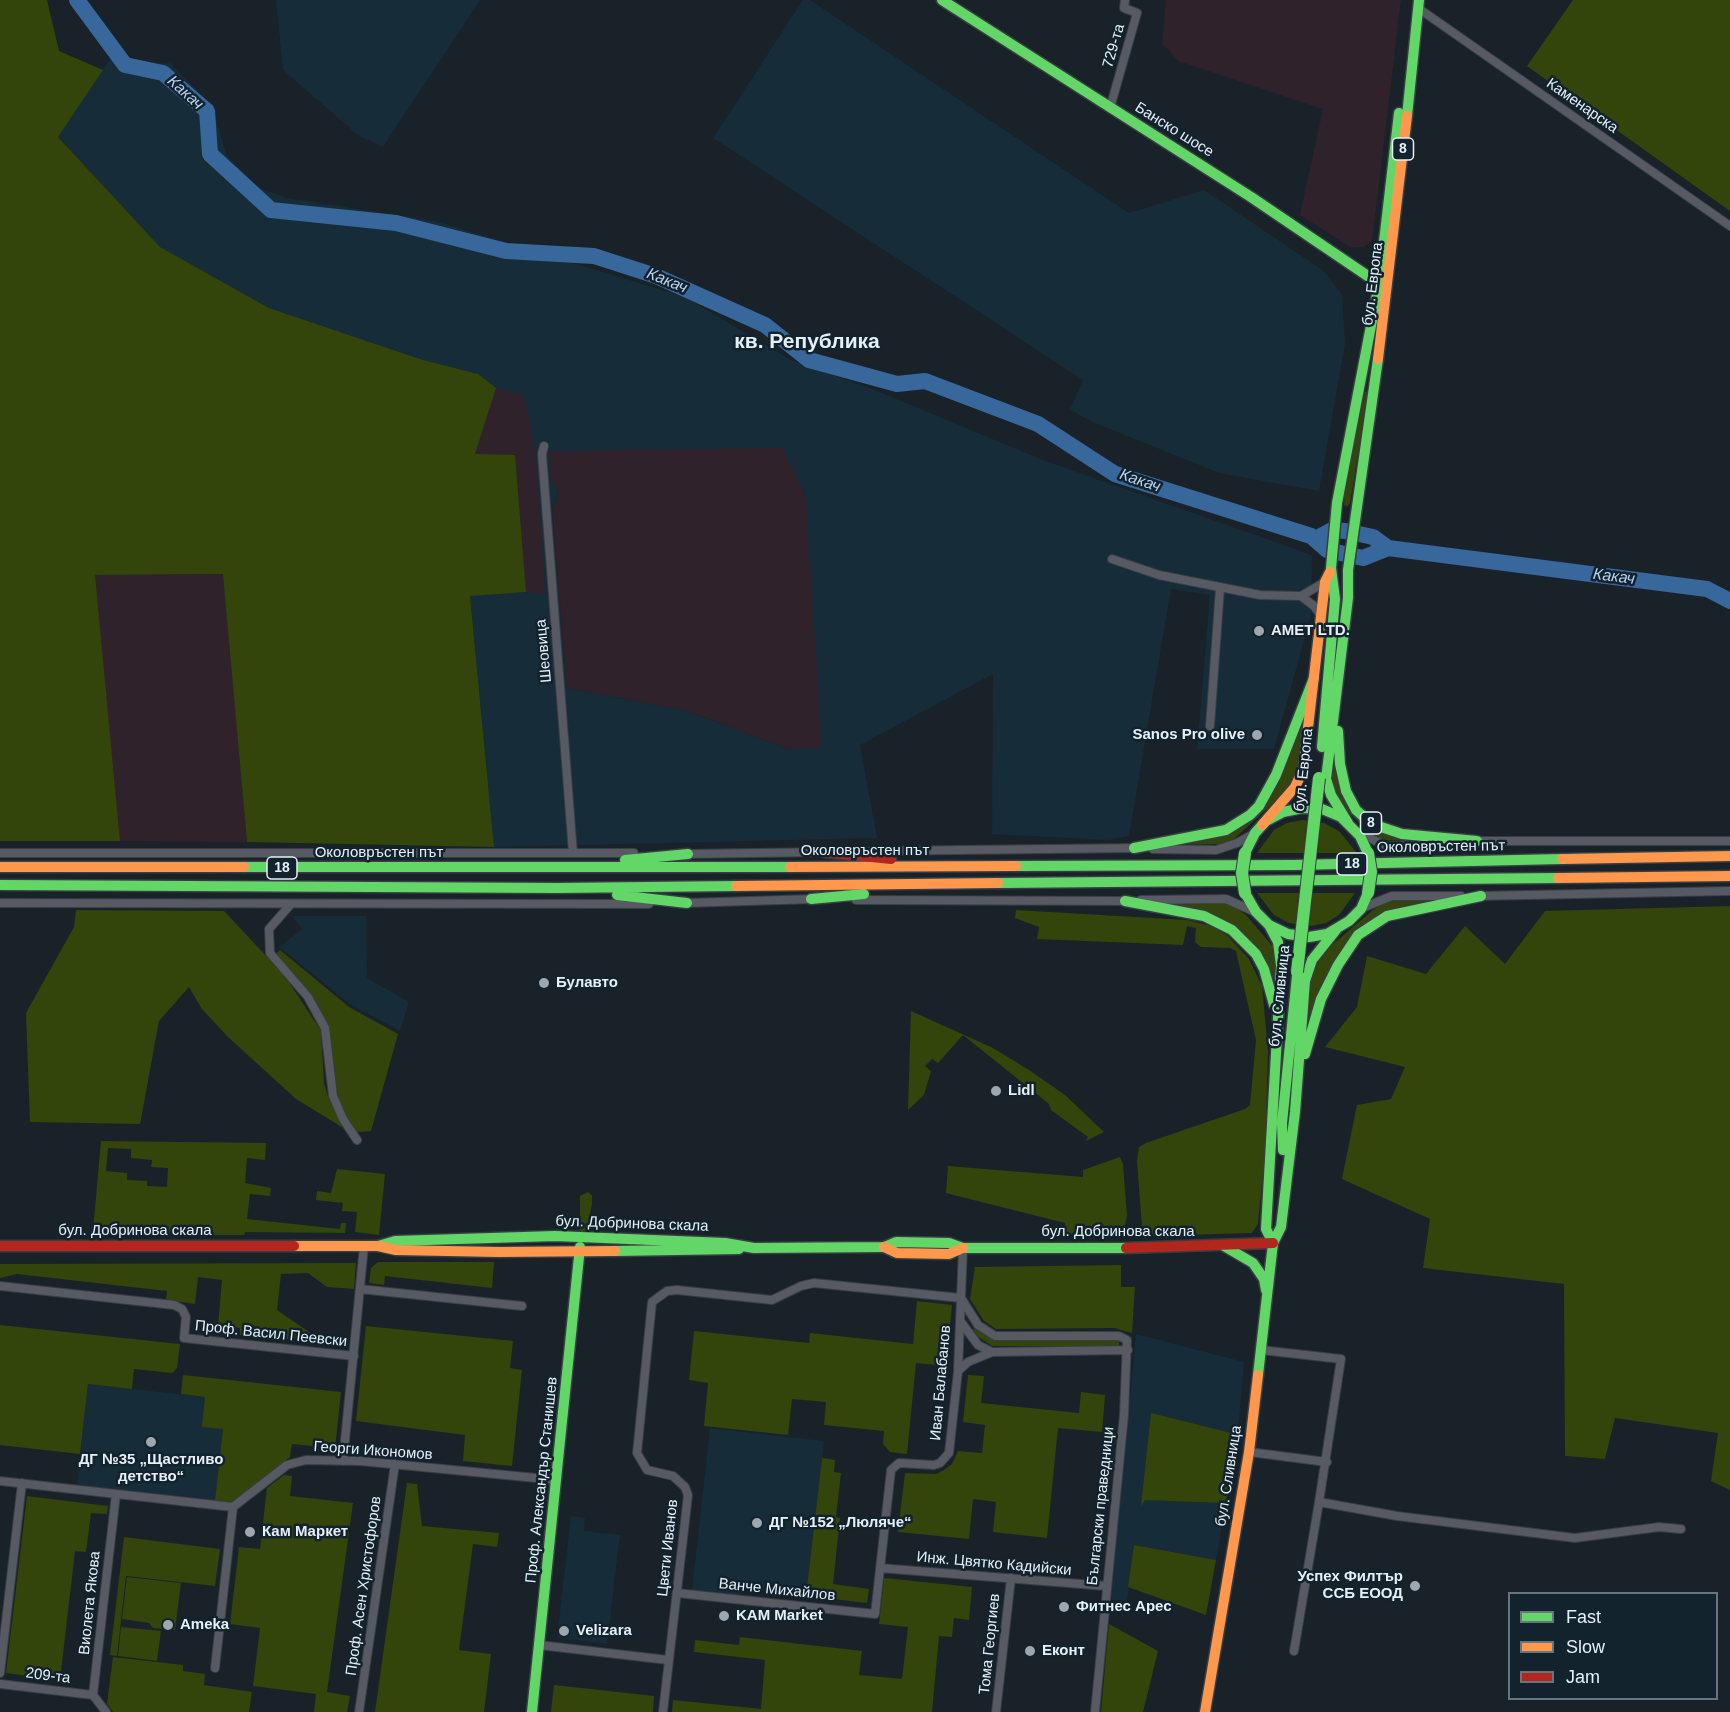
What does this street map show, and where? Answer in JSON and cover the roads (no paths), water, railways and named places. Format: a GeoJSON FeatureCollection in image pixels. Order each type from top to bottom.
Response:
{"type":"FeatureCollection","features":[{"type":"Feature","properties":{"kind":"main road","name":"Банско шосе"},"geometry":{"type":"LineString","coordinates":[[947,2],[1259,202],[1384,286]]}},
{"type":"Feature","properties":{"kind":"main road","name":"бул. Европа"},"geometry":{"type":"LineString","coordinates":[[1352,826],[1336,807],[1326,780],[1348,598],[1348,570],[1384,286],[1416,3]]}},
{"type":"Feature","properties":{"kind":"main road","name":"бул. Европа"},"geometry":{"type":"LineString","coordinates":[[1308,872],[1335,599],[1331,568],[1342,462],[1384,286]]}},
{"type":"Feature","properties":{"kind":"main road","name":"бул. Европа"},"geometry":{"type":"LineString","coordinates":[[1258,829],[1300,779],[1326,582],[1331,568]]}},
{"type":"Feature","properties":{"kind":"main road","name":"бул. Европа"},"geometry":{"type":"LineString","coordinates":[[1335,599],[1348,570]]}},
{"type":"Feature","properties":{"kind":"main road"},"geometry":{"type":"LineString","coordinates":[[1134,848],[1164,840],[1226,830],[1250,815],[1258,806],[1276,775],[1314,678]]}},
{"type":"Feature","properties":{"kind":"main road","name":"8"},"geometry":{"type":"LineString","coordinates":[[1336,700],[1342,778],[1356,810],[1372,824],[1384,830],[1477,841]]}},
{"type":"Feature","properties":{"kind":"main road"},"geometry":{"type":"LineString","coordinates":[[1258,829],[1283,812],[1303,808],[1332,813],[1352,826],[1368,853],[1371,872],[1368,893],[1360,909]]}},
{"type":"Feature","properties":{"kind":"main road","name":"8"},"geometry":{"type":"LineString","coordinates":[[1258,829],[1245,853],[1242,873],[1245,893],[1256,912],[1269,925],[1298,936],[1320,936],[1336,930],[1360,909]]}},
{"type":"Feature","properties":{"kind":"main road"},"geometry":{"type":"LineString","coordinates":[[824,852],[959,866]]}},
{"type":"Feature","properties":{"kind":"main road"},"geometry":{"type":"LineString","coordinates":[[558,868],[688,854]]}},
{"type":"Feature","properties":{"kind":"main road","name":"Околовръстен път"},"geometry":{"type":"LineString","coordinates":[[3,867],[558,868],[1305,865],[1730,856]]}},
{"type":"Feature","properties":{"kind":"main road","name":"бул. Сливница"},"geometry":{"type":"LineString","coordinates":[[1271,1167],[1282,1123],[1308,872]]}},
{"type":"Feature","properties":{"kind":"main road","name":"18"},"geometry":{"type":"LineString","coordinates":[[4,885],[558,888],[935,886],[1730,876]]}},
{"type":"Feature","properties":{"kind":"main road"},"geometry":{"type":"LineString","coordinates":[[811,899],[935,886]]}},
{"type":"Feature","properties":{"kind":"main road"},"geometry":{"type":"LineString","coordinates":[[558,888],[687,903]]}},
{"type":"Feature","properties":{"kind":"main road"},"geometry":{"type":"LineString","coordinates":[[1298,1082],[1321,999],[1338,965],[1358,935],[1387,915],[1481,896]]}},
{"type":"Feature","properties":{"kind":"main road"},"geometry":{"type":"LineString","coordinates":[[1125,901],[1204,916],[1232,930],[1256,954],[1264,969],[1271,988],[1278,1026]]}},
{"type":"Feature","properties":{"kind":"main road","name":"бул. Сливница"},"geometry":{"type":"LineString","coordinates":[[1269,925],[1281,951],[1266,1228],[1273,1243]]}},
{"type":"Feature","properties":{"kind":"main road","name":"бул. Сливница"},"geometry":{"type":"LineString","coordinates":[[1205,1712],[1249,1452],[1273,1243],[1281,1227],[1298,1082],[1305,981],[1312,960],[1336,930]]}},
{"type":"Feature","properties":{"kind":"main road","name":"бул. Сливница"},"geometry":{"type":"LineString","coordinates":[[1282,1123],[1285,1182]]}},
{"type":"Feature","properties":{"kind":"main road"},"geometry":{"type":"LineString","coordinates":[[574,1236],[582,1252],[595,1237]]}},
{"type":"Feature","properties":{"kind":"main road","name":"бул. Добринова скала"},"geometry":{"type":"LineString","coordinates":[[378,1246],[395,1241],[574,1236],[725,1243],[754,1248]]}},
{"type":"Feature","properties":{"kind":"main road","name":"бул. Добринова скала"},"geometry":{"type":"LineString","coordinates":[[0,1246],[378,1246],[396,1250],[441,1252],[727,1251],[754,1248],[884,1247],[897,1253],[949,1254],[963,1248],[1224,1246],[1273,1243]]}},
{"type":"Feature","properties":{"kind":"main road"},"geometry":{"type":"LineString","coordinates":[[1224,1246],[1253,1263],[1264,1279],[1268,1296]]}},
{"type":"Feature","properties":{"kind":"main road","name":"Проф. Александър Станишев"},"geometry":{"type":"LineString","coordinates":[[532,1712],[582,1252]]}},
{"type":"Feature","properties":{"kind":"street","name":"729-та"},"geometry":{"type":"LineString","coordinates":[[1110,108],[1137,13],[1124,8],[1125,0]]}},
{"type":"Feature","properties":{"kind":"street","name":"Каменарска"},"geometry":{"type":"LineString","coordinates":[[1416,3],[1730,226]]}},
{"type":"Feature","properties":{"kind":"street","name":"Шеовица"},"geometry":{"type":"LineString","coordinates":[[544,446],[542,454],[573,853]]}},
{"type":"Feature","properties":{"kind":"street"},"geometry":{"type":"LineString","coordinates":[[1112,559],[1159,575],[1220,588],[1260,595],[1301,597],[1314,606],[1322,617]]}},
{"type":"Feature","properties":{"kind":"street"},"geometry":{"type":"LineString","coordinates":[[1301,597],[1326,582]]}},
{"type":"Feature","properties":{"kind":"street"},"geometry":{"type":"LineString","coordinates":[[1210,726],[1220,588]]}},
{"type":"Feature","properties":{"kind":"street"},"geometry":{"type":"LineString","coordinates":[[1352,826],[1385,846],[1455,844],[1477,841]]}},
{"type":"Feature","properties":{"kind":"street","name":"Околовръстен път"},"geometry":{"type":"LineString","coordinates":[[0,853],[688,854],[1134,848],[1216,850],[1237,843],[1258,829]]}},
{"type":"Feature","properties":{"kind":"street","name":"8"},"geometry":{"type":"LineString","coordinates":[[1477,841],[1574,843],[1730,841]]}},
{"type":"Feature","properties":{"kind":"street","name":"8"},"geometry":{"type":"LineString","coordinates":[[1360,909],[1392,896],[1730,891]]}},
{"type":"Feature","properties":{"kind":"street"},"geometry":{"type":"LineString","coordinates":[[0,903],[687,903],[811,899],[1125,901],[1226,899],[1256,912]]}},
{"type":"Feature","properties":{"kind":"street"},"geometry":{"type":"LineString","coordinates":[[291,904],[268,929],[270,953],[308,997],[325,1028],[333,1096],[343,1119],[357,1140]]}},
{"type":"Feature","properties":{"kind":"street"},"geometry":{"type":"LineString","coordinates":[[343,1461],[364,1246]]}},
{"type":"Feature","properties":{"kind":"street","name":"Иван Балабанов"},"geometry":{"type":"LineString","coordinates":[[875,1614],[891,1470],[899,1463],[934,1465],[945,1458],[950,1446],[958,1371],[963,1248]]}},
{"type":"Feature","properties":{"kind":"street","name":"Цвети Иванов"},"geometry":{"type":"LineString","coordinates":[[663,1712],[688,1495],[680,1481],[647,1470],[639,1459],[652,1302],[667,1291],[772,1300],[801,1286],[814,1283],[961,1298]]}},
{"type":"Feature","properties":{"kind":"street","name":"Проф. Васил Пеевски"},"geometry":{"type":"LineString","coordinates":[[0,1286],[174,1305],[182,1309],[186,1317],[184,1338],[354,1356]]}},
{"type":"Feature","properties":{"kind":"street"},"geometry":{"type":"LineString","coordinates":[[360,1289],[522,1306]]}},
{"type":"Feature","properties":{"kind":"street","name":"Български праведници"},"geometry":{"type":"LineString","coordinates":[[961,1298],[978,1325],[995,1336],[1119,1336],[1127,1340],[1124,1415],[1095,1712]]}},
{"type":"Feature","properties":{"kind":"street"},"geometry":{"type":"LineString","coordinates":[[960,1321],[978,1345],[992,1352]]}},
{"type":"Feature","properties":{"kind":"street"},"geometry":{"type":"LineString","coordinates":[[958,1371],[968,1362],[992,1352],[1128,1350]]}},
{"type":"Feature","properties":{"kind":"street"},"geometry":{"type":"LineString","coordinates":[[1261,1350],[1341,1359],[1327,1462],[1294,1651]]}},
{"type":"Feature","properties":{"kind":"street"},"geometry":{"type":"LineString","coordinates":[[1249,1452],[1327,1462]]}},
{"type":"Feature","properties":{"kind":"street","name":"Георги Икономов"},"geometry":{"type":"LineString","coordinates":[[233,1507],[287,1465],[306,1460],[395,1464],[557,1480]]}},
{"type":"Feature","properties":{"kind":"street","name":"Проф. Асен Христофоров"},"geometry":{"type":"LineString","coordinates":[[359,1712],[395,1464]]}},
{"type":"Feature","properties":{"kind":"street"},"geometry":{"type":"LineString","coordinates":[[0,1481],[233,1507],[215,1668]]}},
{"type":"Feature","properties":{"kind":"street"},"geometry":{"type":"LineString","coordinates":[[0,1673],[22,1483]]}},
{"type":"Feature","properties":{"kind":"street","name":"Виолета Якова"},"geometry":{"type":"LineString","coordinates":[[93,1695],[116,1494]]}},
{"type":"Feature","properties":{"kind":"street"},"geometry":{"type":"LineString","coordinates":[[1319,1502],[1409,1517],[1575,1538],[1659,1527],[1682,1529]]}},
{"type":"Feature","properties":{"kind":"street","name":"Инж. Цвятко Кадийски"},"geometry":{"type":"LineString","coordinates":[[880,1568],[1106,1586]]}},
{"type":"Feature","properties":{"kind":"street","name":"Тома Георгиев"},"geometry":{"type":"LineString","coordinates":[[996,1712],[1011,1578]]}},
{"type":"Feature","properties":{"kind":"street","name":"Ванче Михайлов"},"geometry":{"type":"LineString","coordinates":[[677,1593],[875,1614]]}},
{"type":"Feature","properties":{"kind":"street"},"geometry":{"type":"LineString","coordinates":[[539,1645],[668,1660]]}},
{"type":"Feature","properties":{"kind":"street","name":"209-та"},"geometry":{"type":"LineString","coordinates":[[0,1684],[93,1695]]}},
{"type":"Feature","properties":{"kind":"street"},"geometry":{"type":"LineString","coordinates":[[93,1695],[106,1712]]}},
{"type":"Feature","properties":{"kind":"waterway","name":"Какач"},"geometry":{"type":"LineString","coordinates":[[77,0],[125,65],[163,73],[207,111],[210,154],[271,210],[396,223],[506,251],[594,256],[656,276],[765,325],[809,360],[897,384],[925,381],[1038,424],[1115,474],[1311,536],[1327,550],[1363,558],[1388,548]]}},
{"type":"Feature","properties":{"kind":"waterway","name":"Какач"},"geometry":{"type":"LineString","coordinates":[[1319,537],[1332,530],[1345,531],[1373,537],[1388,548],[1707,589],[1730,601]]}},
{"type":"Feature","properties":{"kind":"place","name":"AMET LTD."},"geometry":{"type":"Point","coordinates":[1259,631]}},
{"type":"Feature","properties":{"kind":"place","name":"Sanos Pro olive"},"geometry":{"type":"Point","coordinates":[1257,735]}},
{"type":"Feature","properties":{"kind":"place","name":"Булавто"},"geometry":{"type":"Point","coordinates":[544,983]}},
{"type":"Feature","properties":{"kind":"place","name":"Lidl"},"geometry":{"type":"Point","coordinates":[996,1091]}},
{"type":"Feature","properties":{"kind":"place","name":"ДГ №35 „Щастливо детство“"},"geometry":{"type":"Point","coordinates":[151,1442]}},
{"type":"Feature","properties":{"kind":"place","name":"ДГ №152 „Люляче“"},"geometry":{"type":"Point","coordinates":[757,1523]}},
{"type":"Feature","properties":{"kind":"place","name":"Кам Маркет"},"geometry":{"type":"Point","coordinates":[250,1532]}},
{"type":"Feature","properties":{"kind":"place","name":"Успех Филтър ССБ ЕООД"},"geometry":{"type":"Point","coordinates":[1415,1586]}},
{"type":"Feature","properties":{"kind":"place","name":"Фитнес Арес"},"geometry":{"type":"Point","coordinates":[1064,1607]}},
{"type":"Feature","properties":{"kind":"place","name":"KAM Market"},"geometry":{"type":"Point","coordinates":[724,1616]}},
{"type":"Feature","properties":{"kind":"place","name":"Ameka"},"geometry":{"type":"Point","coordinates":[168,1625]}},
{"type":"Feature","properties":{"kind":"place","name":"Velizara"},"geometry":{"type":"Point","coordinates":[564,1631]}},
{"type":"Feature","properties":{"kind":"place","name":"Еконт"},"geometry":{"type":"Point","coordinates":[1030,1651]}},
{"type":"Feature","properties":{"kind":"district","name":"кв. Република"},"geometry":{"type":"Point","coordinates":[807,342]}}]}
